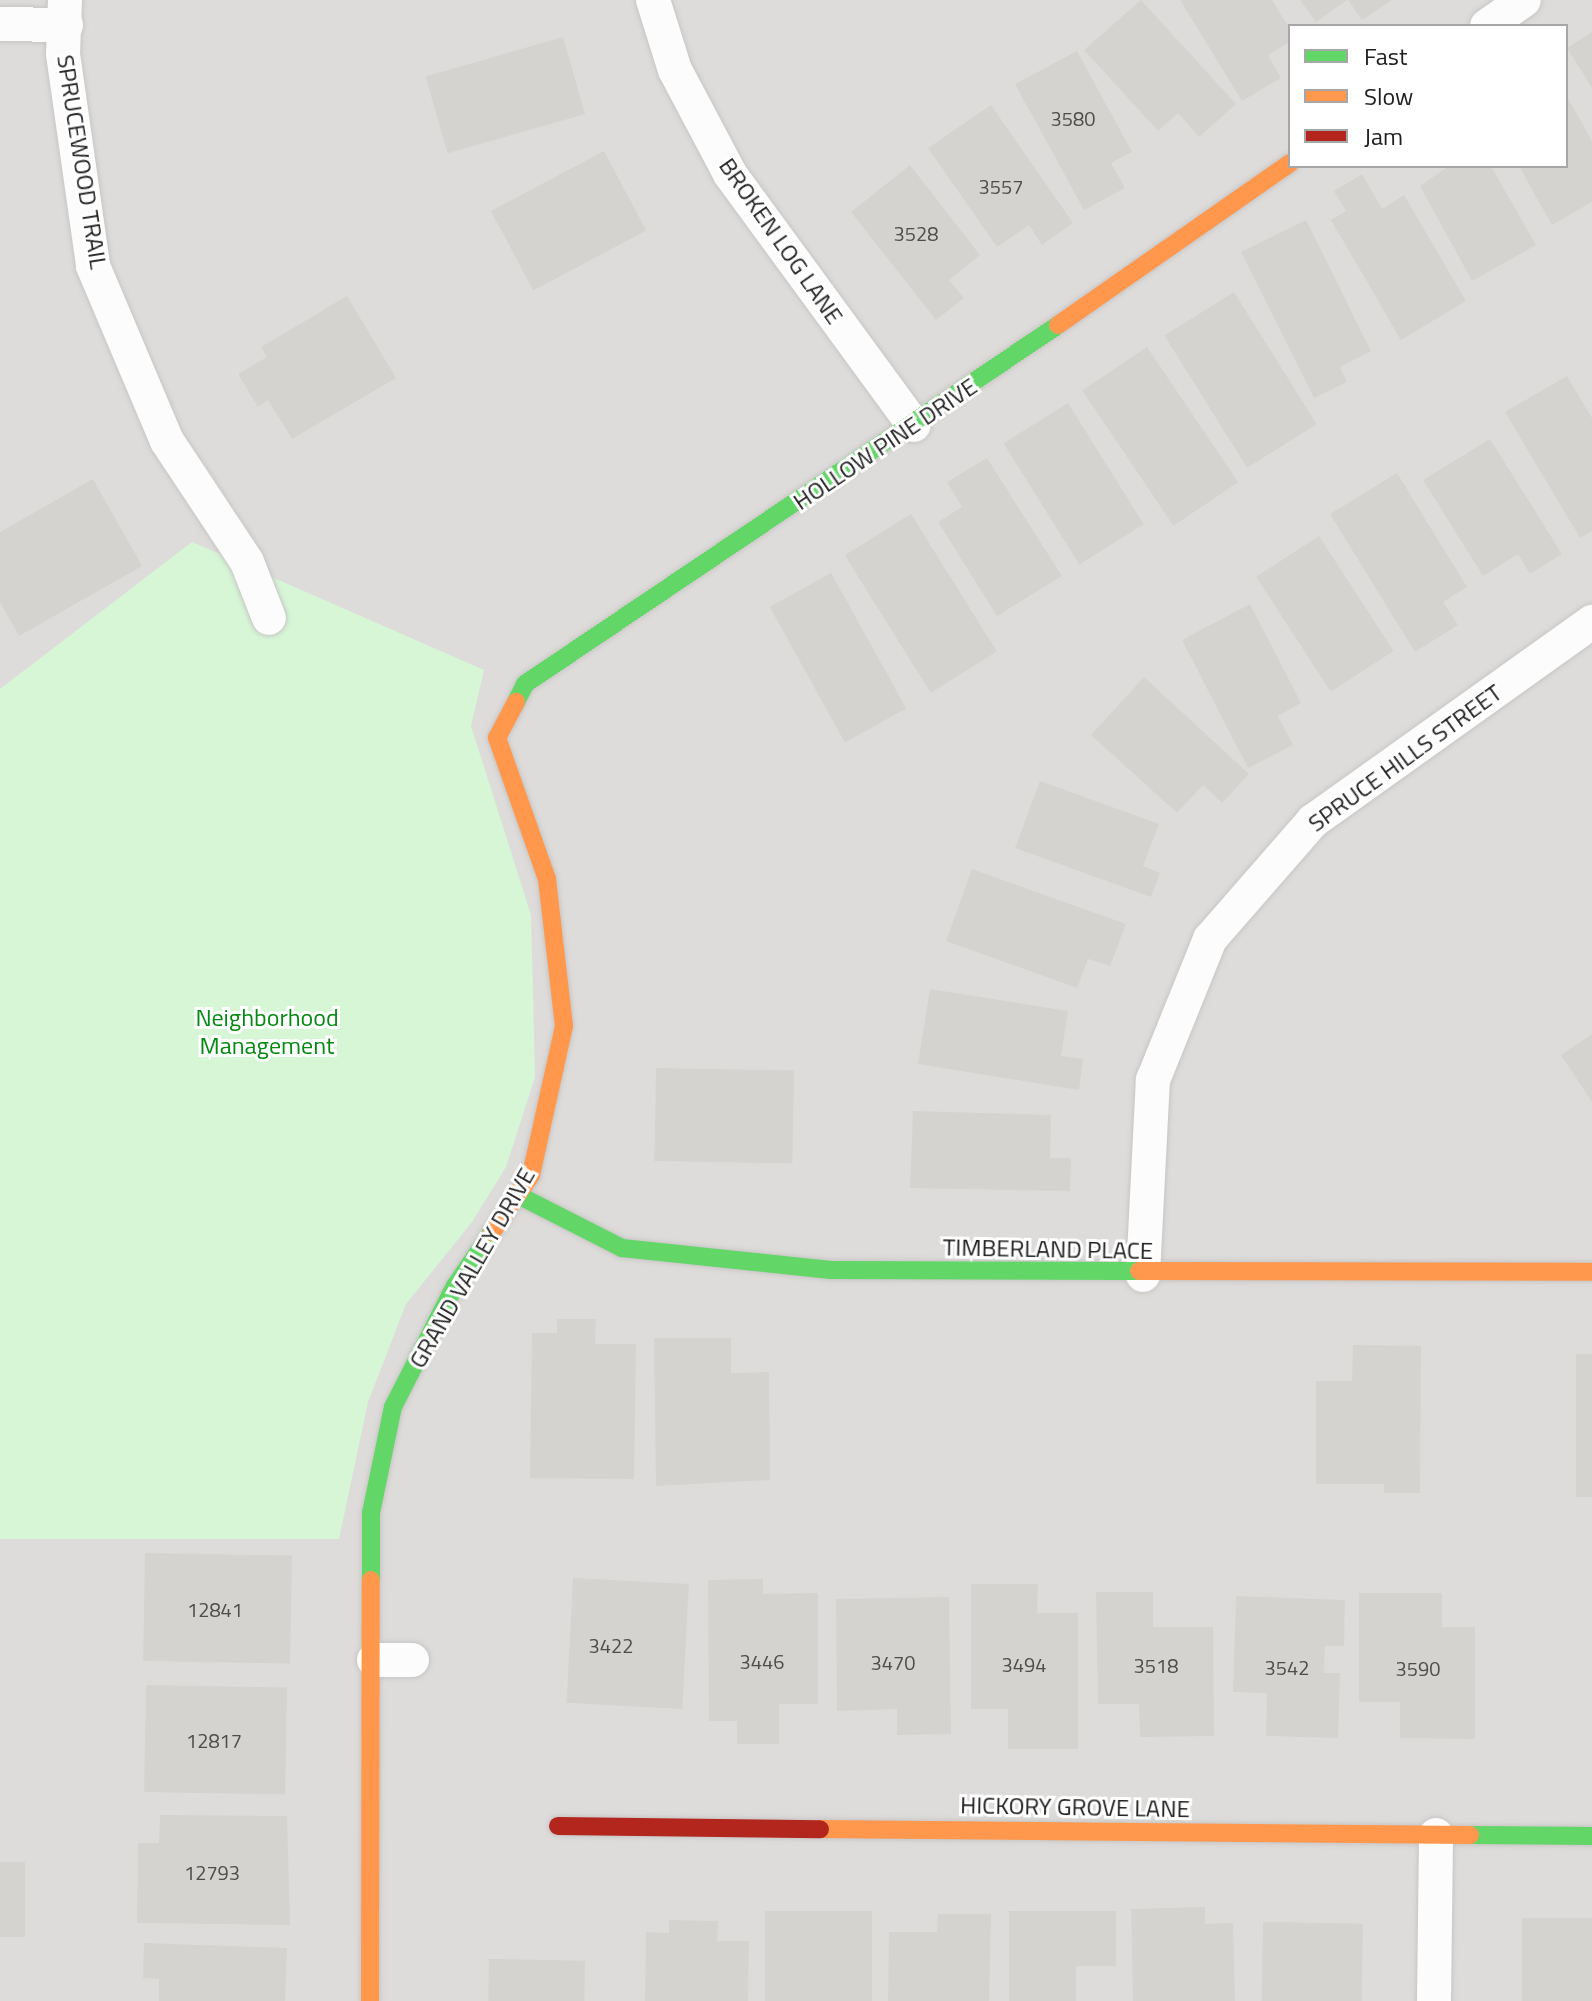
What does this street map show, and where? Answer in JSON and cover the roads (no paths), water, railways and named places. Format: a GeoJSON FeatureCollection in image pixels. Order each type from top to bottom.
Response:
{"type":"FeatureCollection","features":[{"type":"Feature","properties":{"kind":"street","name":"BROKEN LOG LANE"},"geometry":{"type":"LineString","coordinates":[[653,0],[675,70],[730,174],[914,425]]}},
{"type":"Feature","properties":{"kind":"street"},"geometry":{"type":"LineString","coordinates":[[1490,24],[1524,0]]}},
{"type":"Feature","properties":{"kind":"street"},"geometry":{"type":"LineString","coordinates":[[0,24],[65,12]]}},
{"type":"Feature","properties":{"kind":"street","name":"SPRUCEWOOD TRAIL"},"geometry":{"type":"LineString","coordinates":[[65,12],[63,54],[93,266],[167,441],[247,562],[269,618]]}},
{"type":"Feature","properties":{"kind":"street","name":"HOLLOW PINE DRIVE"},"geometry":{"type":"LineString","coordinates":[[497,738],[525,684],[914,425],[1288,164]]}},
{"type":"Feature","properties":{"kind":"street","name":"SPRUCE HILLS STREET"},"geometry":{"type":"LineString","coordinates":[[1143,1275],[1153,1080],[1210,939],[1313,821],[1592,622]]}},
{"type":"Feature","properties":{"kind":"street","name":"GRAND VALLEY DRIVE"},"geometry":{"type":"LineString","coordinates":[[370,2001],[374,1660],[371,1513],[393,1407],[455,1286],[531,1175],[564,1026],[547,879],[497,738]]}},
{"type":"Feature","properties":{"kind":"street","name":"TIMBERLAND PLACE"},"geometry":{"type":"LineString","coordinates":[[518,1195],[622,1248],[831,1270],[1143,1275],[1592,1272]]}},
{"type":"Feature","properties":{"kind":"street"},"geometry":{"type":"LineString","coordinates":[[374,1660],[412,1660]]}},
{"type":"Feature","properties":{"kind":"street","name":"HICKORY GROVE LANE"},"geometry":{"type":"LineString","coordinates":[[558,1826],[1592,1836]]}},
{"type":"Feature","properties":{"kind":"street"},"geometry":{"type":"LineString","coordinates":[[1434,2001],[1436,1835]]}},
{"type":"Feature","properties":{"kind":"park label","name":"Neighborhood Management"},"geometry":{"type":"Point","coordinates":[267,1032]}}]}
